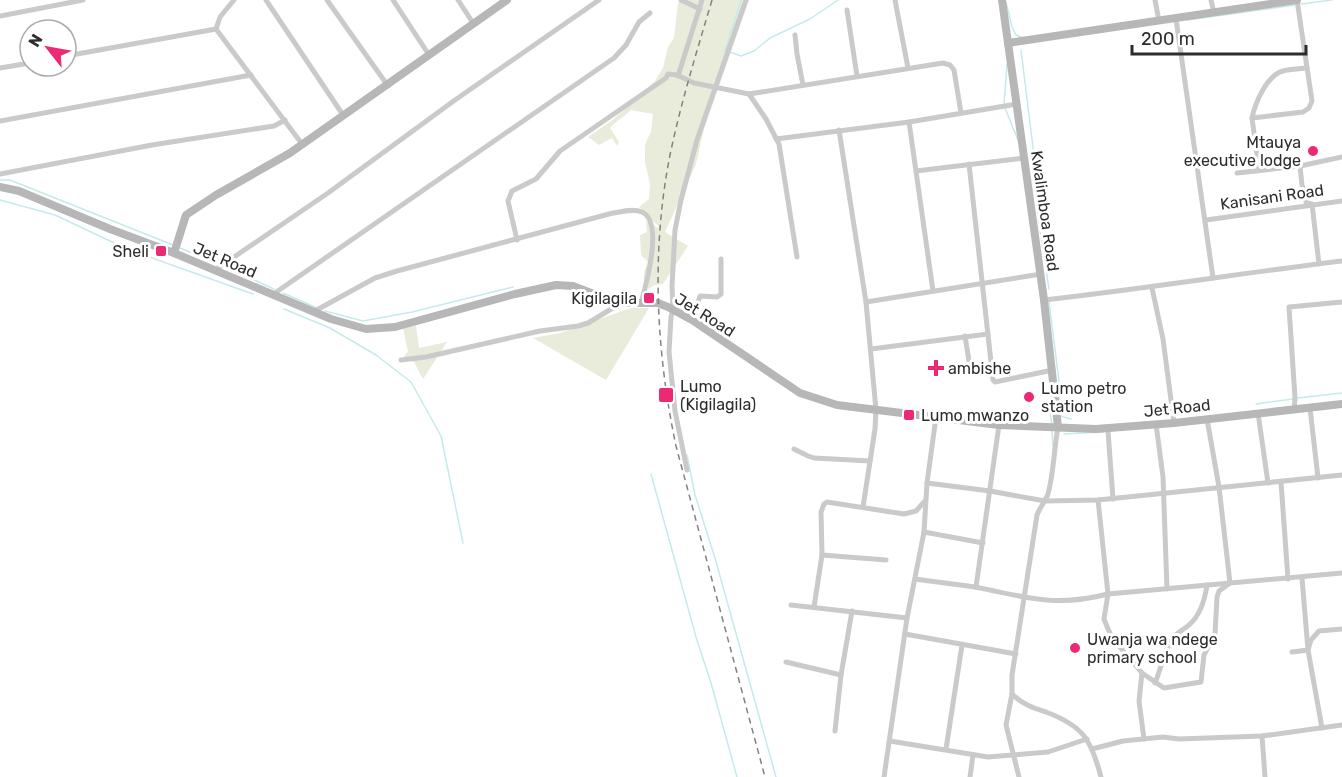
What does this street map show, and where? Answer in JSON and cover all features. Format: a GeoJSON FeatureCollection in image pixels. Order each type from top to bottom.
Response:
{"type":"FeatureCollection","features":[{"type":"Feature","properties":{"kind":"main road"},"geometry":{"type":"LineString","coordinates":[[174,253],[186,215],[216,195],[270,166],[388,86],[507,0]]}},
{"type":"Feature","properties":{"kind":"main road","name":"Kwalimboa Road"},"geometry":{"type":"LineString","coordinates":[[1002,0],[1041,274],[1058,427]]}},
{"type":"Feature","properties":{"kind":"main road"},"geometry":{"type":"LineString","coordinates":[[1008,43],[1297,0]]}},
{"type":"Feature","properties":{"kind":"main road","name":"Jet Road"},"geometry":{"type":"LineString","coordinates":[[0,187],[19,191],[313,312],[355,327],[381,329],[395,327],[556,285],[582,288],[621,303],[658,303],[692,320],[800,393],[837,405],[999,424],[1106,428],[1174,423],[1342,404]]}},
{"type":"Feature","properties":{"kind":"street"},"geometry":{"type":"LineString","coordinates":[[0,16],[83,0]]}},
{"type":"Feature","properties":{"kind":"street"},"geometry":{"type":"LineString","coordinates":[[216,29],[220,16],[234,0]]}},
{"type":"Feature","properties":{"kind":"street"},"geometry":{"type":"LineString","coordinates":[[266,0],[343,115]]}},
{"type":"Feature","properties":{"kind":"street"},"geometry":{"type":"LineString","coordinates":[[327,0],[388,86]]}},
{"type":"Feature","properties":{"kind":"street"},"geometry":{"type":"LineString","coordinates":[[393,0],[429,55]]}},
{"type":"Feature","properties":{"kind":"street"},"geometry":{"type":"LineString","coordinates":[[458,0],[473,23]]}},
{"type":"Feature","properties":{"kind":"street"},"geometry":{"type":"LineString","coordinates":[[214,270],[328,193],[455,100],[599,0]]}},
{"type":"Feature","properties":{"kind":"street"},"geometry":{"type":"LineString","coordinates":[[681,0],[700,9]]}},
{"type":"Feature","properties":{"kind":"street"},"geometry":{"type":"LineString","coordinates":[[678,76],[702,0]]}},
{"type":"Feature","properties":{"kind":"street"},"geometry":{"type":"LineString","coordinates":[[687,470],[675,411],[669,352],[677,216],[697,141],[746,0]]}},
{"type":"Feature","properties":{"kind":"street"},"geometry":{"type":"LineString","coordinates":[[895,0],[908,68]]}},
{"type":"Feature","properties":{"kind":"street"},"geometry":{"type":"LineString","coordinates":[[1155,0],[1159,21]]}},
{"type":"Feature","properties":{"kind":"street"},"geometry":{"type":"LineString","coordinates":[[1211,0],[1214,13]]}},
{"type":"Feature","properties":{"kind":"street"},"geometry":{"type":"LineString","coordinates":[[1252,118],[1303,112],[1309,108],[1312,101],[1297,0]]}},
{"type":"Feature","properties":{"kind":"street"},"geometry":{"type":"LineString","coordinates":[[847,10],[857,76]]}},
{"type":"Feature","properties":{"kind":"street"},"geometry":{"type":"LineString","coordinates":[[272,295],[614,58],[626,45],[639,22],[650,13]]}},
{"type":"Feature","properties":{"kind":"street"},"geometry":{"type":"LineString","coordinates":[[1176,19],[1213,278]]}},
{"type":"Feature","properties":{"kind":"street"},"geometry":{"type":"LineString","coordinates":[[78,54],[216,29]]}},
{"type":"Feature","properties":{"kind":"street"},"geometry":{"type":"LineString","coordinates":[[216,29],[302,144]]}},
{"type":"Feature","properties":{"kind":"street"},"geometry":{"type":"LineString","coordinates":[[795,35],[803,85]]}},
{"type":"Feature","properties":{"kind":"street"},"geometry":{"type":"LineString","coordinates":[[517,240],[508,201],[512,191],[536,179],[560,151],[666,78],[668,74],[694,83],[749,94],[943,63],[951,65],[954,70],[961,112]]}},
{"type":"Feature","properties":{"kind":"street"},"geometry":{"type":"LineString","coordinates":[[0,68],[18,65]]}},
{"type":"Feature","properties":{"kind":"street"},"geometry":{"type":"LineString","coordinates":[[1258,170],[1252,118],[1260,96],[1269,80],[1280,71],[1307,68]]}},
{"type":"Feature","properties":{"kind":"street"},"geometry":{"type":"LineString","coordinates":[[0,121],[251,75]]}},
{"type":"Feature","properties":{"kind":"street"},"geometry":{"type":"LineString","coordinates":[[749,94],[766,118],[782,159],[797,257]]}},
{"type":"Feature","properties":{"kind":"street"},"geometry":{"type":"LineString","coordinates":[[776,139],[909,122],[1017,104]]}},
{"type":"Feature","properties":{"kind":"street"},"geometry":{"type":"LineString","coordinates":[[0,174],[152,145],[274,126],[285,120]]}},
{"type":"Feature","properties":{"kind":"street"},"geometry":{"type":"LineString","coordinates":[[909,122],[933,291]]}},
{"type":"Feature","properties":{"kind":"street"},"geometry":{"type":"LineString","coordinates":[[839,130],[866,302],[876,410],[863,507]]}},
{"type":"Feature","properties":{"kind":"street"},"geometry":{"type":"LineString","coordinates":[[1237,173],[1300,166],[1342,157]]}},
{"type":"Feature","properties":{"kind":"street"},"geometry":{"type":"LineString","coordinates":[[916,171],[1024,158]]}},
{"type":"Feature","properties":{"kind":"street"},"geometry":{"type":"LineString","coordinates":[[969,164],[990,363],[994,382],[1053,370]]}},
{"type":"Feature","properties":{"kind":"street"},"geometry":{"type":"LineString","coordinates":[[1300,166],[1306,202],[1312,204],[1319,264]]}},
{"type":"Feature","properties":{"kind":"street","name":"Kanisani Road"},"geometry":{"type":"LineString","coordinates":[[1206,220],[1342,201]]}},
{"type":"Feature","properties":{"kind":"street"},"geometry":{"type":"LineString","coordinates":[[313,312],[375,278],[609,213],[633,211],[643,212],[649,219],[653,235],[651,261],[641,303]]}},
{"type":"Feature","properties":{"kind":"street"},"geometry":{"type":"LineString","coordinates":[[692,320],[700,296],[717,297],[721,294],[721,259]]}},
{"type":"Feature","properties":{"kind":"street"},"geometry":{"type":"LineString","coordinates":[[1044,300],[1152,288],[1342,261]]}},
{"type":"Feature","properties":{"kind":"street"},"geometry":{"type":"LineString","coordinates":[[866,302],[1041,274]]}},
{"type":"Feature","properties":{"kind":"street"},"geometry":{"type":"LineString","coordinates":[[1152,288],[1163,339],[1174,423]]}},
{"type":"Feature","properties":{"kind":"street"},"geometry":{"type":"LineString","coordinates":[[1294,410],[1288,307],[1342,302]]}},
{"type":"Feature","properties":{"kind":"street"},"geometry":{"type":"LineString","coordinates":[[401,360],[426,357],[540,331],[578,326],[588,323],[621,303]]}},
{"type":"Feature","properties":{"kind":"street"},"geometry":{"type":"LineString","coordinates":[[871,349],[988,334]]}},
{"type":"Feature","properties":{"kind":"street"},"geometry":{"type":"LineString","coordinates":[[965,336],[969,361]]}},
{"type":"Feature","properties":{"kind":"street"},"geometry":{"type":"LineString","coordinates":[[1310,408],[1318,478]]}},
{"type":"Feature","properties":{"kind":"street"},"geometry":{"type":"LineString","coordinates":[[1258,413],[1268,483]]}},
{"type":"Feature","properties":{"kind":"street"},"geometry":{"type":"LineString","coordinates":[[884,777],[907,618],[924,532],[927,483],[936,417]]}},
{"type":"Feature","properties":{"kind":"street"},"geometry":{"type":"LineString","coordinates":[[1207,419],[1219,488],[1230,583]]}},
{"type":"Feature","properties":{"kind":"street"},"geometry":{"type":"LineString","coordinates":[[976,587],[999,424]]}},
{"type":"Feature","properties":{"kind":"street"},"geometry":{"type":"LineString","coordinates":[[1156,424],[1164,493],[1167,589]]}},
{"type":"Feature","properties":{"kind":"street"},"geometry":{"type":"LineString","coordinates":[[1019,777],[1006,724],[1037,515],[1050,487],[1058,427]]}},
{"type":"Feature","properties":{"kind":"street"},"geometry":{"type":"LineString","coordinates":[[1106,428],[1113,499]]}},
{"type":"Feature","properties":{"kind":"street"},"geometry":{"type":"LineString","coordinates":[[794,449],[814,458],[870,461]]}},
{"type":"Feature","properties":{"kind":"street"},"geometry":{"type":"LineString","coordinates":[[927,483],[990,490],[1045,501],[1098,500],[1342,475]]}},
{"type":"Feature","properties":{"kind":"street"},"geometry":{"type":"LineString","coordinates":[[1281,482],[1288,579]]}},
{"type":"Feature","properties":{"kind":"street"},"geometry":{"type":"LineString","coordinates":[[814,607],[822,555],[821,512],[824,504],[827,502],[909,513],[922,507],[926,500]]}},
{"type":"Feature","properties":{"kind":"street"},"geometry":{"type":"LineString","coordinates":[[1098,500],[1108,594],[1104,619],[1113,639],[1142,673],[1155,683],[1164,688],[1171,688],[1201,682],[1204,655],[1215,634],[1217,597],[1219,591],[1230,583]]}},
{"type":"Feature","properties":{"kind":"street"},"geometry":{"type":"LineString","coordinates":[[924,532],[983,543]]}},
{"type":"Feature","properties":{"kind":"street"},"geometry":{"type":"LineString","coordinates":[[822,555],[886,560]]}},
{"type":"Feature","properties":{"kind":"street"},"geometry":{"type":"LineString","coordinates":[[915,579],[976,587],[1024,598],[1068,601],[1085,600],[1108,594],[1342,573]]}},
{"type":"Feature","properties":{"kind":"street"},"geometry":{"type":"LineString","coordinates":[[1302,578],[1308,650],[1322,728]]}},
{"type":"Feature","properties":{"kind":"street"},"geometry":{"type":"LineString","coordinates":[[1155,683],[1171,640],[1197,615],[1207,585]]}},
{"type":"Feature","properties":{"kind":"street"},"geometry":{"type":"LineString","coordinates":[[791,605],[907,618]]}},
{"type":"Feature","properties":{"kind":"street"},"geometry":{"type":"LineString","coordinates":[[835,730],[840,675],[852,611]]}},
{"type":"Feature","properties":{"kind":"street"},"geometry":{"type":"LineString","coordinates":[[1308,650],[1315,633],[1342,629]]}},
{"type":"Feature","properties":{"kind":"street"},"geometry":{"type":"LineString","coordinates":[[905,634],[1016,654]]}},
{"type":"Feature","properties":{"kind":"street"},"geometry":{"type":"LineString","coordinates":[[946,749],[962,645]]}},
{"type":"Feature","properties":{"kind":"street"},"geometry":{"type":"LineString","coordinates":[[1292,652],[1308,650]]}},
{"type":"Feature","properties":{"kind":"street"},"geometry":{"type":"LineString","coordinates":[[786,662],[840,675]]}},
{"type":"Feature","properties":{"kind":"street"},"geometry":{"type":"LineString","coordinates":[[1142,673],[1139,701],[1144,739]]}},
{"type":"Feature","properties":{"kind":"street"},"geometry":{"type":"LineString","coordinates":[[1012,694],[1020,702],[1079,729],[1092,749],[1101,777]]}},
{"type":"Feature","properties":{"kind":"street"},"geometry":{"type":"LineString","coordinates":[[1092,749],[1123,741],[1262,736],[1342,725]]}},
{"type":"Feature","properties":{"kind":"street"},"geometry":{"type":"LineString","coordinates":[[1262,736],[1265,777]]}},
{"type":"Feature","properties":{"kind":"street"},"geometry":{"type":"LineString","coordinates":[[890,741],[988,757],[1048,752],[1087,739]]}},
{"type":"Feature","properties":{"kind":"street"},"geometry":{"type":"LineString","coordinates":[[970,777],[973,755]]}},
{"type":"Feature","properties":{"kind":"green space"},"geometry":{"type":"Polygon","coordinates":[[[681,0],[749,0],[704,129],[696,164],[665,232],[688,246],[663,284],[648,289],[644,286],[644,272],[648,262],[641,255],[640,235],[647,232],[646,221],[662,230],[639,207],[649,199],[650,184],[645,162],[645,145],[651,131],[653,114],[631,110],[615,123],[610,128],[619,142],[617,146],[612,138],[599,145],[588,137],[614,119],[655,81],[663,68],[668,47],[674,38],[678,3],[681,0]]]}},
{"type":"Feature","properties":{"kind":"green space"},"geometry":{"type":"Polygon","coordinates":[[[631,308],[649,308],[606,380],[533,338],[560,333],[631,308]]]}},
{"type":"Feature","properties":{"kind":"green space"},"geometry":{"type":"Polygon","coordinates":[[[416,326],[419,348],[447,342],[423,379],[414,362],[404,356],[408,352],[403,328],[416,326]]]}},
{"type":"Feature","properties":{"kind":"waterway"},"geometry":{"type":"LineString","coordinates":[[725,51],[741,0]]}},
{"type":"Feature","properties":{"kind":"waterway"},"geometry":{"type":"LineString","coordinates":[[730,52],[741,56],[754,51],[770,38],[810,19],[838,0]]}},
{"type":"Feature","properties":{"kind":"waterway"},"geometry":{"type":"LineString","coordinates":[[1301,4],[1332,0]]}},
{"type":"Feature","properties":{"kind":"waterway"},"geometry":{"type":"LineString","coordinates":[[1006,2],[1012,27],[1016,35],[1021,37]]}},
{"type":"Feature","properties":{"kind":"waterway"},"geometry":{"type":"LineString","coordinates":[[1187,20],[1296,5]]}},
{"type":"Feature","properties":{"kind":"waterway"},"geometry":{"type":"LineString","coordinates":[[1021,50],[1036,172],[1038,218],[1049,289]]}},
{"type":"Feature","properties":{"kind":"waterway"},"geometry":{"type":"LineString","coordinates":[[1004,104],[1007,64]]}},
{"type":"Feature","properties":{"kind":"waterway"},"geometry":{"type":"LineString","coordinates":[[1005,108],[1018,140]]}},
{"type":"Feature","properties":{"kind":"waterway"},"geometry":{"type":"LineString","coordinates":[[0,180],[10,180],[173,245]]}},
{"type":"Feature","properties":{"kind":"waterway"},"geometry":{"type":"LineString","coordinates":[[0,200],[55,215],[127,249],[253,294]]}},
{"type":"Feature","properties":{"kind":"waterway"},"geometry":{"type":"LineString","coordinates":[[180,248],[214,262]]}},
{"type":"Feature","properties":{"kind":"waterway"},"geometry":{"type":"LineString","coordinates":[[224,266],[274,289]]}},
{"type":"Feature","properties":{"kind":"waterway"},"geometry":{"type":"LineString","coordinates":[[325,311],[363,321],[412,312],[513,287]]}},
{"type":"Feature","properties":{"kind":"waterway"},"geometry":{"type":"LineString","coordinates":[[283,293],[317,308]]}},
{"type":"Feature","properties":{"kind":"waterway"},"geometry":{"type":"LineString","coordinates":[[1049,302],[1059,381],[1060,411]]}},
{"type":"Feature","properties":{"kind":"waterway"},"geometry":{"type":"LineString","coordinates":[[284,309],[330,328],[376,355],[411,382],[441,436],[463,543]]}},
{"type":"Feature","properties":{"kind":"waterway"},"geometry":{"type":"LineString","coordinates":[[1298,398],[1342,393]]}},
{"type":"Feature","properties":{"kind":"waterway"},"geometry":{"type":"LineString","coordinates":[[1256,404],[1293,399]]}},
{"type":"Feature","properties":{"kind":"waterway"},"geometry":{"type":"LineString","coordinates":[[1049,406],[1052,425]]}},
{"type":"Feature","properties":{"kind":"waterway"},"geometry":{"type":"LineString","coordinates":[[1060,416],[1071,419]]}},
{"type":"Feature","properties":{"kind":"waterway"},"geometry":{"type":"LineString","coordinates":[[1052,430],[1053,446]]}},
{"type":"Feature","properties":{"kind":"waterway"},"geometry":{"type":"LineString","coordinates":[[1064,434],[1103,432]]}},
{"type":"Feature","properties":{"kind":"waterway"},"geometry":{"type":"LineString","coordinates":[[687,455],[695,495],[715,558],[776,777]]}},
{"type":"Feature","properties":{"kind":"waterway"},"geometry":{"type":"LineString","coordinates":[[651,474],[737,777]]}},
{"type":"Feature","properties":{"kind":"railway"},"geometry":{"type":"LineString","coordinates":[[712,0],[679,116],[664,191],[658,264],[660,337],[676,446],[765,777]]}},
{"type":"Feature","properties":{"kind":"place","name":"Mtauya executive lodge"},"geometry":{"type":"Point","coordinates":[1313,151]}},
{"type":"Feature","properties":{"kind":"place","name":"Sheli"},"geometry":{"type":"Point","coordinates":[161,251]}},
{"type":"Feature","properties":{"kind":"place","name":"Kigilagila"},"geometry":{"type":"Point","coordinates":[649,298]}},
{"type":"Feature","properties":{"kind":"place","name":"ambishe"},"geometry":{"type":"Point","coordinates":[936,368]}},
{"type":"Feature","properties":{"kind":"place","name":"Lumo (Kigilagila)"},"geometry":{"type":"Point","coordinates":[666,395]}},
{"type":"Feature","properties":{"kind":"place","name":"Lumo petro station"},"geometry":{"type":"Point","coordinates":[1029,397]}},
{"type":"Feature","properties":{"kind":"place","name":"Lumo mwanzo"},"geometry":{"type":"Point","coordinates":[909,415]}},
{"type":"Feature","properties":{"kind":"place","name":"Uwanja wa ndege primary school"},"geometry":{"type":"Point","coordinates":[1075,648]}}]}
